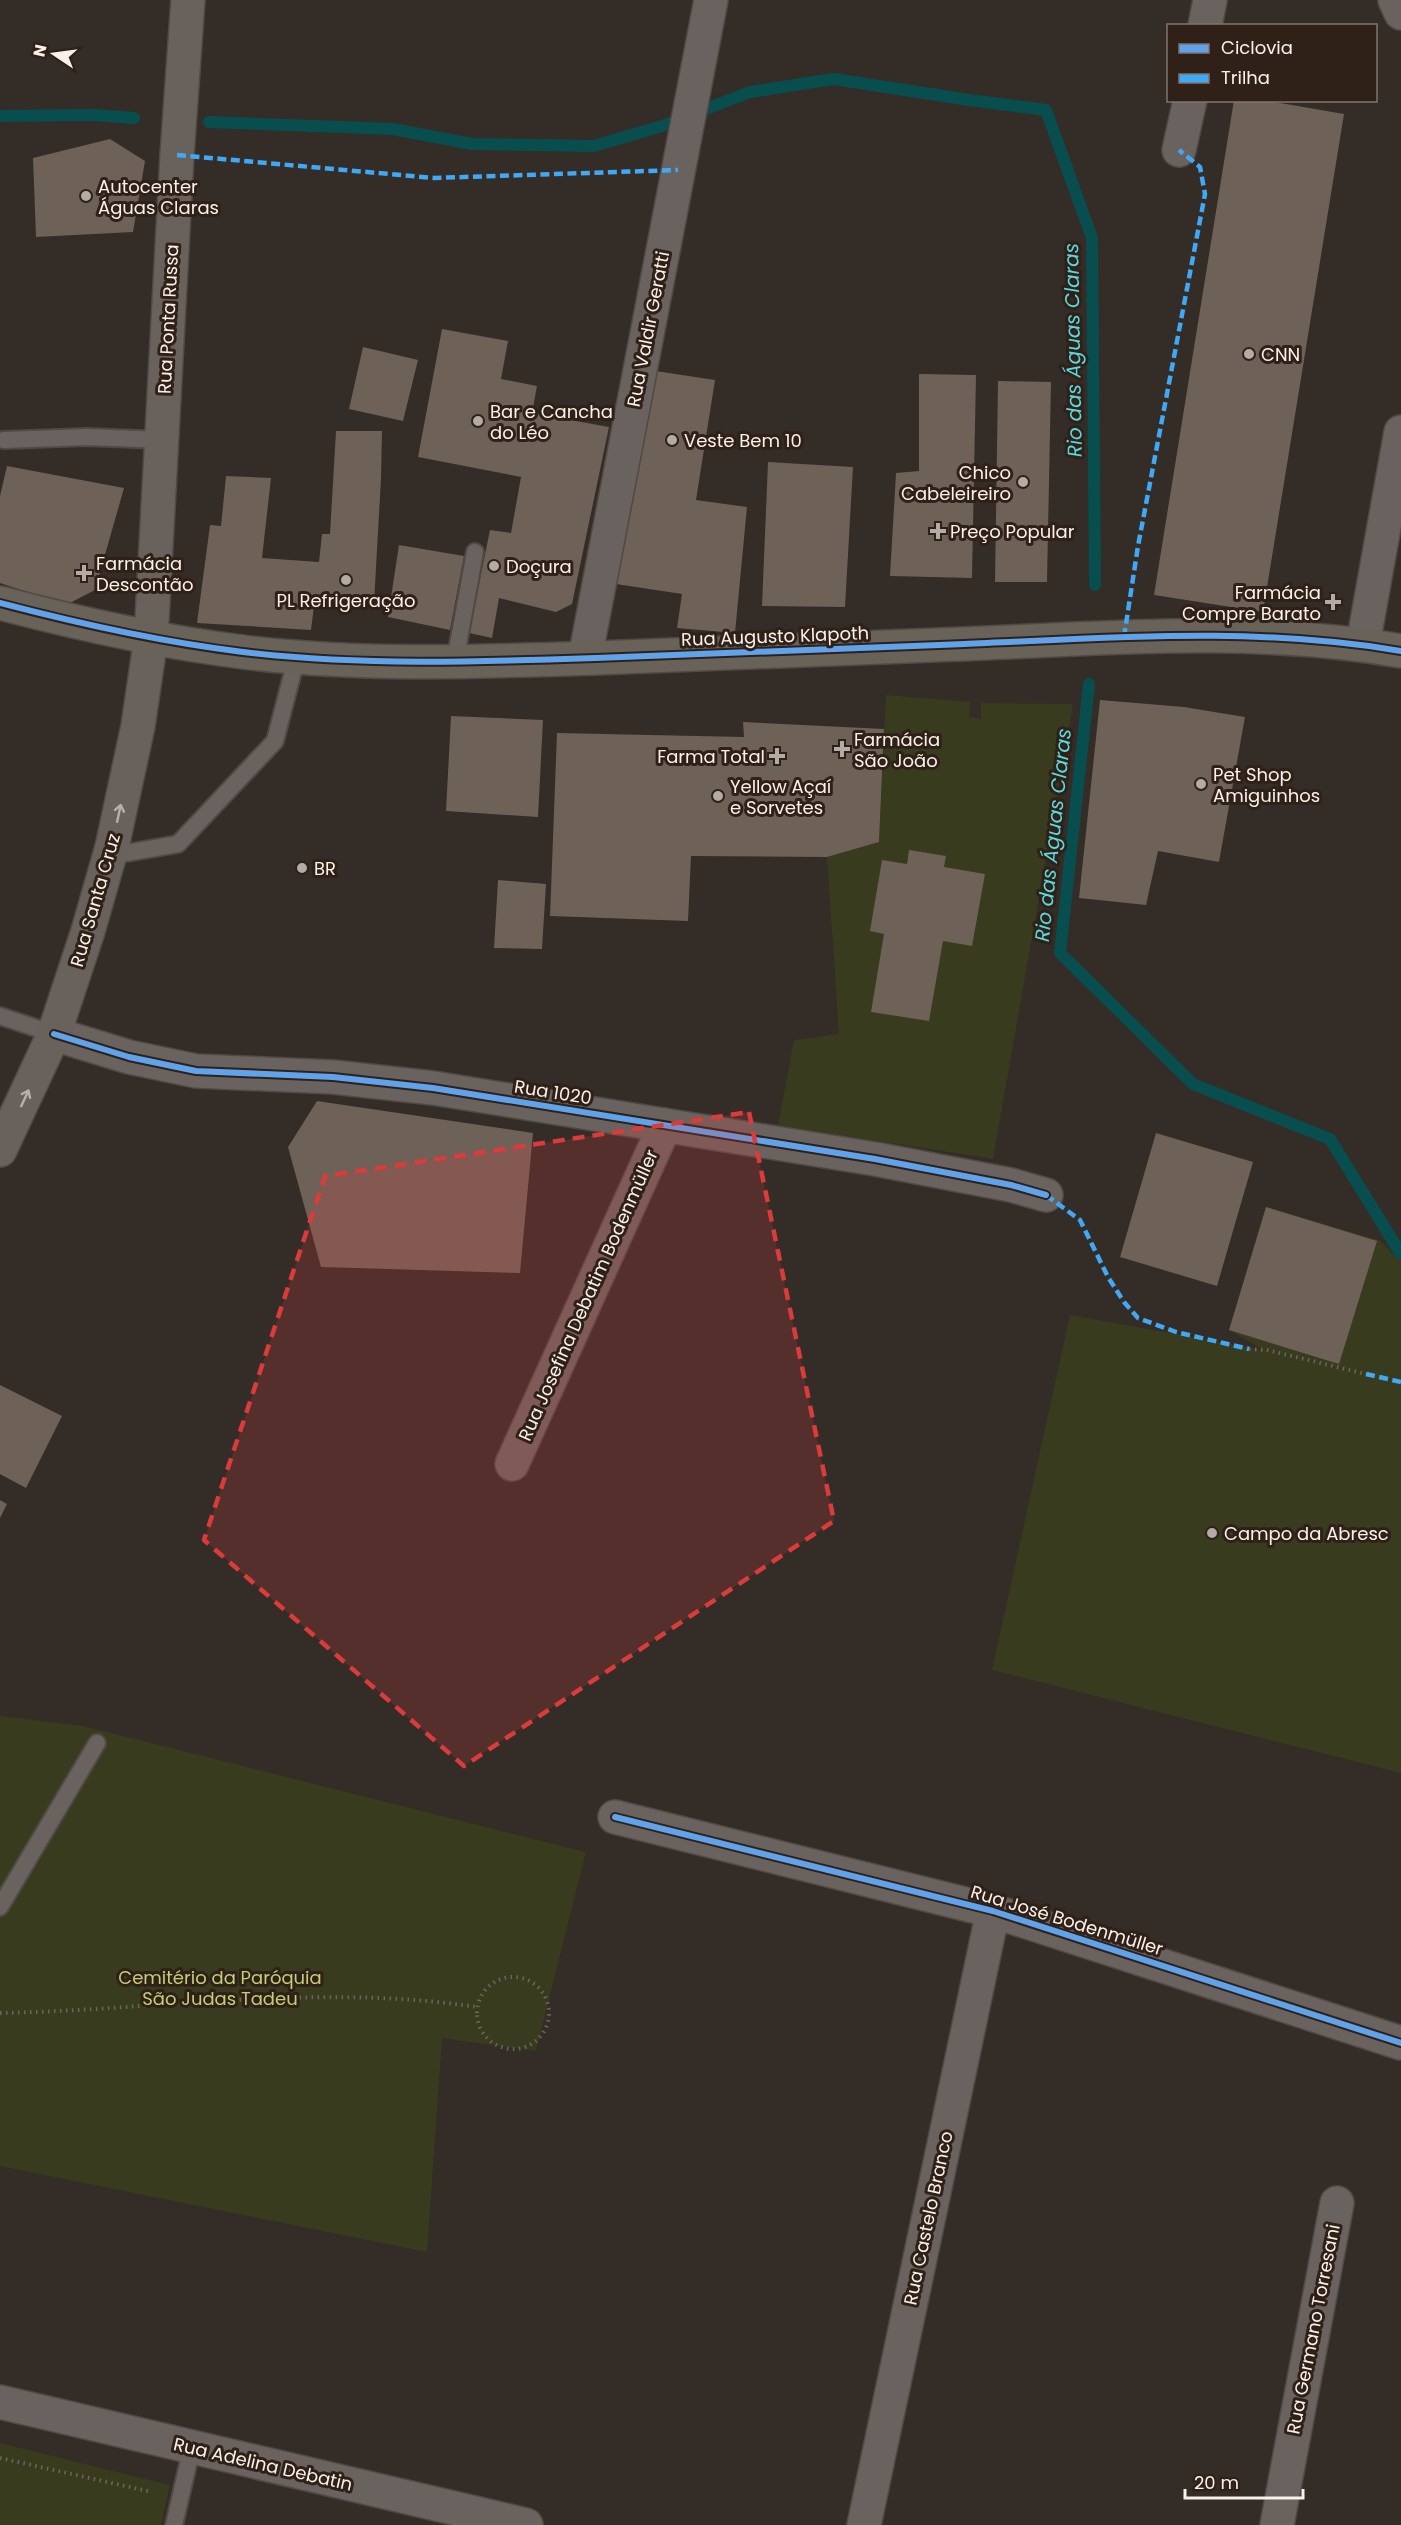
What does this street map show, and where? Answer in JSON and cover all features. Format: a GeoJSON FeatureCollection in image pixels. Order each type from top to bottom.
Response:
{"type":"FeatureCollection","features":[{"type":"Feature","properties":{"kind":"main road","name":"Rua Augusto Klapoth"},"geometry":{"type":"LineString","coordinates":[[0,603],[97,628],[151,638],[244,652],[297,656],[455,661],[1238,635],[1363,644],[1401,651]]}},
{"type":"Feature","properties":{"kind":"street","name":"Rua Ponta Russa"},"geometry":{"type":"LineString","coordinates":[[151,638],[188,0]]}},
{"type":"Feature","properties":{"kind":"street","name":"Rua Valdir Geratti"},"geometry":{"type":"LineString","coordinates":[[585,658],[711,0]]}},
{"type":"Feature","properties":{"kind":"street"},"geometry":{"type":"LineString","coordinates":[[1205,24],[1210,0]]}},
{"type":"Feature","properties":{"kind":"street"},"geometry":{"type":"LineString","coordinates":[[1395,0],[1401,13]]}},
{"type":"Feature","properties":{"kind":"street"},"geometry":{"type":"LineString","coordinates":[[1179,150],[1190,102]]}},
{"type":"Feature","properties":{"kind":"street"},"geometry":{"type":"LineString","coordinates":[[1363,644],[1401,432]]}},
{"type":"Feature","properties":{"kind":"street","name":"Rua Santa Cruz"},"geometry":{"type":"LineString","coordinates":[[0,1150],[54,1034],[88,931],[109,856],[138,726],[151,638]]}},
{"type":"Feature","properties":{"kind":"street","name":"Rua 1020"},"geometry":{"type":"LineString","coordinates":[[54,1034],[129,1057],[195,1071],[333,1077],[422,1087],[875,1159],[1011,1185],[1046,1195]]}},
{"type":"Feature","properties":{"kind":"street","name":"Rua Josefina Debatim Bodenmüller"},"geometry":{"type":"LineString","coordinates":[[512,1464],[665,1125]]}},
{"type":"Feature","properties":{"kind":"street","name":"Rua José Bodenmüller"},"geometry":{"type":"LineString","coordinates":[[615,1816],[993,1911],[1401,2043]]}},
{"type":"Feature","properties":{"kind":"street","name":"Rua Castelo Branco"},"geometry":{"type":"LineString","coordinates":[[864,2525],[993,1911]]}},
{"type":"Feature","properties":{"kind":"street","name":"Rua Germano Torresani"},"geometry":{"type":"LineString","coordinates":[[1276,2525],[1337,2203]]}},
{"type":"Feature","properties":{"kind":"street","name":"Rua Adelina Debatin"},"geometry":{"type":"LineString","coordinates":[[0,2402],[526,2525]]}},
{"type":"Feature","properties":{"kind":"lane"},"geometry":{"type":"LineString","coordinates":[[4,440],[87,437],[162,440]]}},
{"type":"Feature","properties":{"kind":"lane"},"geometry":{"type":"LineString","coordinates":[[455,661],[475,552]]}},
{"type":"Feature","properties":{"kind":"lane"},"geometry":{"type":"LineString","coordinates":[[109,856],[178,844],[275,741],[297,656]]}},
{"type":"Feature","properties":{"kind":"lane"},"geometry":{"type":"LineString","coordinates":[[0,1016],[54,1034]]}},
{"type":"Feature","properties":{"kind":"lane"},"geometry":{"type":"LineString","coordinates":[[0,1907],[98,1743]]}},
{"type":"Feature","properties":{"kind":"lane"},"geometry":{"type":"LineString","coordinates":[[174,2525],[192,2447]]}},
{"type":"Feature","properties":{"kind":"path"},"geometry":{"type":"LineString","coordinates":[[1249,1349],[1267,1350],[1366,1374]]}},
{"type":"Feature","properties":{"kind":"path"},"geometry":{"type":"LineString","coordinates":[[510,1977],[522,1978],[542,1991],[549,2015],[546,2026],[531,2044],[508,2049],[497,2046],[480,2030],[477,2007],[481,1995],[489,1986],[510,1977]]}},
{"type":"Feature","properties":{"kind":"path"},"geometry":{"type":"LineString","coordinates":[[0,2013],[198,2001],[317,1998],[432,2000],[477,2007]]}},
{"type":"Feature","properties":{"kind":"path"},"geometry":{"type":"LineString","coordinates":[[0,2458],[163,2494]]}},
{"type":"Feature","properties":{"kind":"highlighted area"},"geometry":{"type":"Polygon","coordinates":[[[749,1112],[834,1521],[464,1766],[204,1540],[325,1176],[749,1112]]]}},
{"type":"Feature","properties":{"kind":"green space"},"geometry":{"type":"Polygon","coordinates":[[[886,695],[970,702],[969,717],[981,719],[981,703],[1073,704],[993,1159],[778,1125],[794,1040],[839,1034],[827,857],[879,842],[886,695]]]}},
{"type":"Feature","properties":{"kind":"green space","name":"Campo da Abresc"},"geometry":{"type":"Polygon","coordinates":[[[1266,1207],[1379,1240],[1401,1262],[1401,1773],[992,1670],[1070,1315],[1264,1350],[1229,1330],[1266,1207]]]}},
{"type":"Feature","properties":{"kind":"green space","name":"Cemitério da Paróquia São Judas Tadeu"},"geometry":{"type":"Polygon","coordinates":[[[0,1716],[83,1726],[586,1852],[536,2051],[442,2038],[427,2252],[0,2166],[0,1716]]]}},
{"type":"Feature","properties":{"kind":"green space"},"geometry":{"type":"Polygon","coordinates":[[[0,2443],[170,2485],[161,2525],[0,2525],[0,2443]]]}},
{"type":"Feature","properties":{"kind":"building","name":"CNN"},"geometry":{"type":"Polygon","coordinates":[[[1234,102],[1274,102],[1344,114],[1263,612],[1154,595],[1234,102]]]}},
{"type":"Feature","properties":{"kind":"building","name":"Autocenter Águas Claras"},"geometry":{"type":"Polygon","coordinates":[[[110,139],[145,161],[133,232],[36,237],[33,158],[110,139]]]}},
{"type":"Feature","properties":{"kind":"building"},"geometry":{"type":"Polygon","coordinates":[[[442,329],[508,341],[501,379],[537,386],[532,413],[609,427],[572,604],[556,612],[499,598],[492,638],[469,633],[490,530],[511,533],[521,477],[418,457],[442,329]]]}},
{"type":"Feature","properties":{"kind":"building"},"geometry":{"type":"Polygon","coordinates":[[[363,347],[418,360],[403,421],[349,409],[363,347]]]}},
{"type":"Feature","properties":{"kind":"building","name":"Veste Bem 10"},"geometry":{"type":"Polygon","coordinates":[[[649,370],[715,380],[696,500],[747,507],[735,633],[677,628],[682,594],[616,584],[649,370]]]}},
{"type":"Feature","properties":{"kind":"building"},"geometry":{"type":"Polygon","coordinates":[[[919,374],[976,375],[972,578],[890,576],[896,473],[919,471],[919,374]]]}},
{"type":"Feature","properties":{"kind":"building","name":"Chico Cabeleireiro"},"geometry":{"type":"Polygon","coordinates":[[[998,381],[1051,382],[1047,582],[995,582],[998,381]]]}},
{"type":"Feature","properties":{"kind":"building"},"geometry":{"type":"Polygon","coordinates":[[[336,431],[382,431],[374,603],[315,598],[311,630],[197,623],[210,525],[221,526],[226,476],[271,478],[262,558],[319,562],[322,534],[330,534],[336,431]]]}},
{"type":"Feature","properties":{"kind":"building"},"geometry":{"type":"Polygon","coordinates":[[[768,462],[853,467],[845,607],[762,606],[768,462]]]}},
{"type":"Feature","properties":{"kind":"building"},"geometry":{"type":"Polygon","coordinates":[[[7,466],[124,488],[95,590],[66,605],[0,583],[0,496],[7,466]]]}},
{"type":"Feature","properties":{"kind":"building"},"geometry":{"type":"Polygon","coordinates":[[[399,545],[464,556],[450,630],[388,617],[399,545]]]}},
{"type":"Feature","properties":{"kind":"building"},"geometry":{"type":"Polygon","coordinates":[[[1100,700],[1184,707],[1245,717],[1219,862],[1158,851],[1146,905],[1079,898],[1100,700]]]}},
{"type":"Feature","properties":{"kind":"building"},"geometry":{"type":"Polygon","coordinates":[[[451,716],[543,720],[538,817],[446,811],[451,716]]]}},
{"type":"Feature","properties":{"kind":"building"},"geometry":{"type":"Polygon","coordinates":[[[743,722],[884,729],[879,842],[827,857],[691,856],[688,921],[550,916],[557,733],[744,737],[743,722]]]}},
{"type":"Feature","properties":{"kind":"building"},"geometry":{"type":"Polygon","coordinates":[[[909,850],[946,856],[944,867],[985,874],[972,946],[943,941],[929,1021],[871,1012],[884,934],[870,931],[882,860],[907,864],[909,850]]]}},
{"type":"Feature","properties":{"kind":"building"},"geometry":{"type":"Polygon","coordinates":[[[498,880],[546,884],[542,949],[494,948],[498,880]]]}},
{"type":"Feature","properties":{"kind":"building"},"geometry":{"type":"Polygon","coordinates":[[[317,1101],[533,1133],[520,1273],[321,1267],[288,1147],[317,1101]]]}},
{"type":"Feature","properties":{"kind":"building"},"geometry":{"type":"Polygon","coordinates":[[[1156,1133],[1253,1162],[1217,1286],[1120,1257],[1156,1133]]]}},
{"type":"Feature","properties":{"kind":"building"},"geometry":{"type":"Polygon","coordinates":[[[1266,1207],[1377,1241],[1339,1364],[1229,1330],[1266,1207]]]}},
{"type":"Feature","properties":{"kind":"building"},"geometry":{"type":"Polygon","coordinates":[[[0,1385],[62,1416],[26,1488],[0,1474],[0,1385]]]}},
{"type":"Feature","properties":{"kind":"building"},"geometry":{"type":"Polygon","coordinates":[[[0,1500],[7,1504],[0,1518],[0,1500]]]}},
{"type":"Feature","properties":{"kind":"waterway","name":"Rio das Águas Claras"},"geometry":{"type":"LineString","coordinates":[[209,122],[393,129],[472,144],[594,146],[662,126],[750,92],[834,79],[1046,110],[1092,238],[1095,585]]}},
{"type":"Feature","properties":{"kind":"waterway","name":"Rio das Águas Claras"},"geometry":{"type":"LineString","coordinates":[[0,116],[94,115],[134,118]]}},
{"type":"Feature","properties":{"kind":"waterway","name":"Rio das Águas Claras"},"geometry":{"type":"LineString","coordinates":[[1089,684],[1060,953],[1193,1084],[1330,1139],[1401,1254]]}},
{"type":"Feature","properties":{"kind":"marked path"},"geometry":{"type":"LineString","coordinates":[[1124,637],[1138,546],[1205,194],[1200,167],[1179,150]]}},
{"type":"Feature","properties":{"kind":"marked path"},"geometry":{"type":"LineString","coordinates":[[177,155],[434,178],[678,170]]}},
{"type":"Feature","properties":{"kind":"marked path"},"geometry":{"type":"LineString","coordinates":[[1046,1195],[1080,1220],[1108,1277],[1124,1302],[1138,1318],[1176,1332],[1249,1349]]}},
{"type":"Feature","properties":{"kind":"marked path"},"geometry":{"type":"LineString","coordinates":[[1366,1374],[1401,1382]]}},
{"type":"Feature","properties":{"kind":"cycle path"},"geometry":{"type":"LineString","coordinates":[[0,603],[120,632],[212,648],[287,656],[375,661],[463,662],[1183,636],[1292,639],[1347,643],[1401,651]]}},
{"type":"Feature","properties":{"kind":"cycle path"},"geometry":{"type":"LineString","coordinates":[[54,1034],[129,1057],[196,1071],[333,1077],[433,1088],[875,1159],[1011,1185],[1046,1195]]}},
{"type":"Feature","properties":{"kind":"cycle path"},"geometry":{"type":"LineString","coordinates":[[615,1817],[993,1911],[1401,2043]]}},
{"type":"Feature","properties":{"kind":"place","name":"Autocenter Águas Claras"},"geometry":{"type":"Point","coordinates":[86,196]}},
{"type":"Feature","properties":{"kind":"place","name":"CNN"},"geometry":{"type":"Point","coordinates":[1249,354]}},
{"type":"Feature","properties":{"kind":"place","name":"Bar e Cancha do Léo"},"geometry":{"type":"Point","coordinates":[478,421]}},
{"type":"Feature","properties":{"kind":"place","name":"Veste Bem 10"},"geometry":{"type":"Point","coordinates":[672,440]}},
{"type":"Feature","properties":{"kind":"place","name":"Chico Cabeleireiro"},"geometry":{"type":"Point","coordinates":[1023,482]}},
{"type":"Feature","properties":{"kind":"place","name":"Preço Popular"},"geometry":{"type":"Point","coordinates":[938,531]}},
{"type":"Feature","properties":{"kind":"place","name":"Doçura"},"geometry":{"type":"Point","coordinates":[494,566]}},
{"type":"Feature","properties":{"kind":"place","name":"Farmácia Descontão"},"geometry":{"type":"Point","coordinates":[84,573]}},
{"type":"Feature","properties":{"kind":"place","name":"PL Refrigeração"},"geometry":{"type":"Point","coordinates":[346,580]}},
{"type":"Feature","properties":{"kind":"place","name":"Farmácia Compre Barato"},"geometry":{"type":"Point","coordinates":[1333,602]}},
{"type":"Feature","properties":{"kind":"place","name":"Farmácia São João"},"geometry":{"type":"Point","coordinates":[842,749]}},
{"type":"Feature","properties":{"kind":"place","name":"Farma Total"},"geometry":{"type":"Point","coordinates":[777,756]}},
{"type":"Feature","properties":{"kind":"place","name":"Pet Shop Amiguinhos"},"geometry":{"type":"Point","coordinates":[1201,784]}},
{"type":"Feature","properties":{"kind":"place","name":"Yellow Açaí e Sorvetes"},"geometry":{"type":"Point","coordinates":[718,796]}},
{"type":"Feature","properties":{"kind":"place","name":"BR"},"geometry":{"type":"Point","coordinates":[302,868]}},
{"type":"Feature","properties":{"kind":"place","name":"Campo da Abresc"},"geometry":{"type":"Point","coordinates":[1212,1533]}}]}
